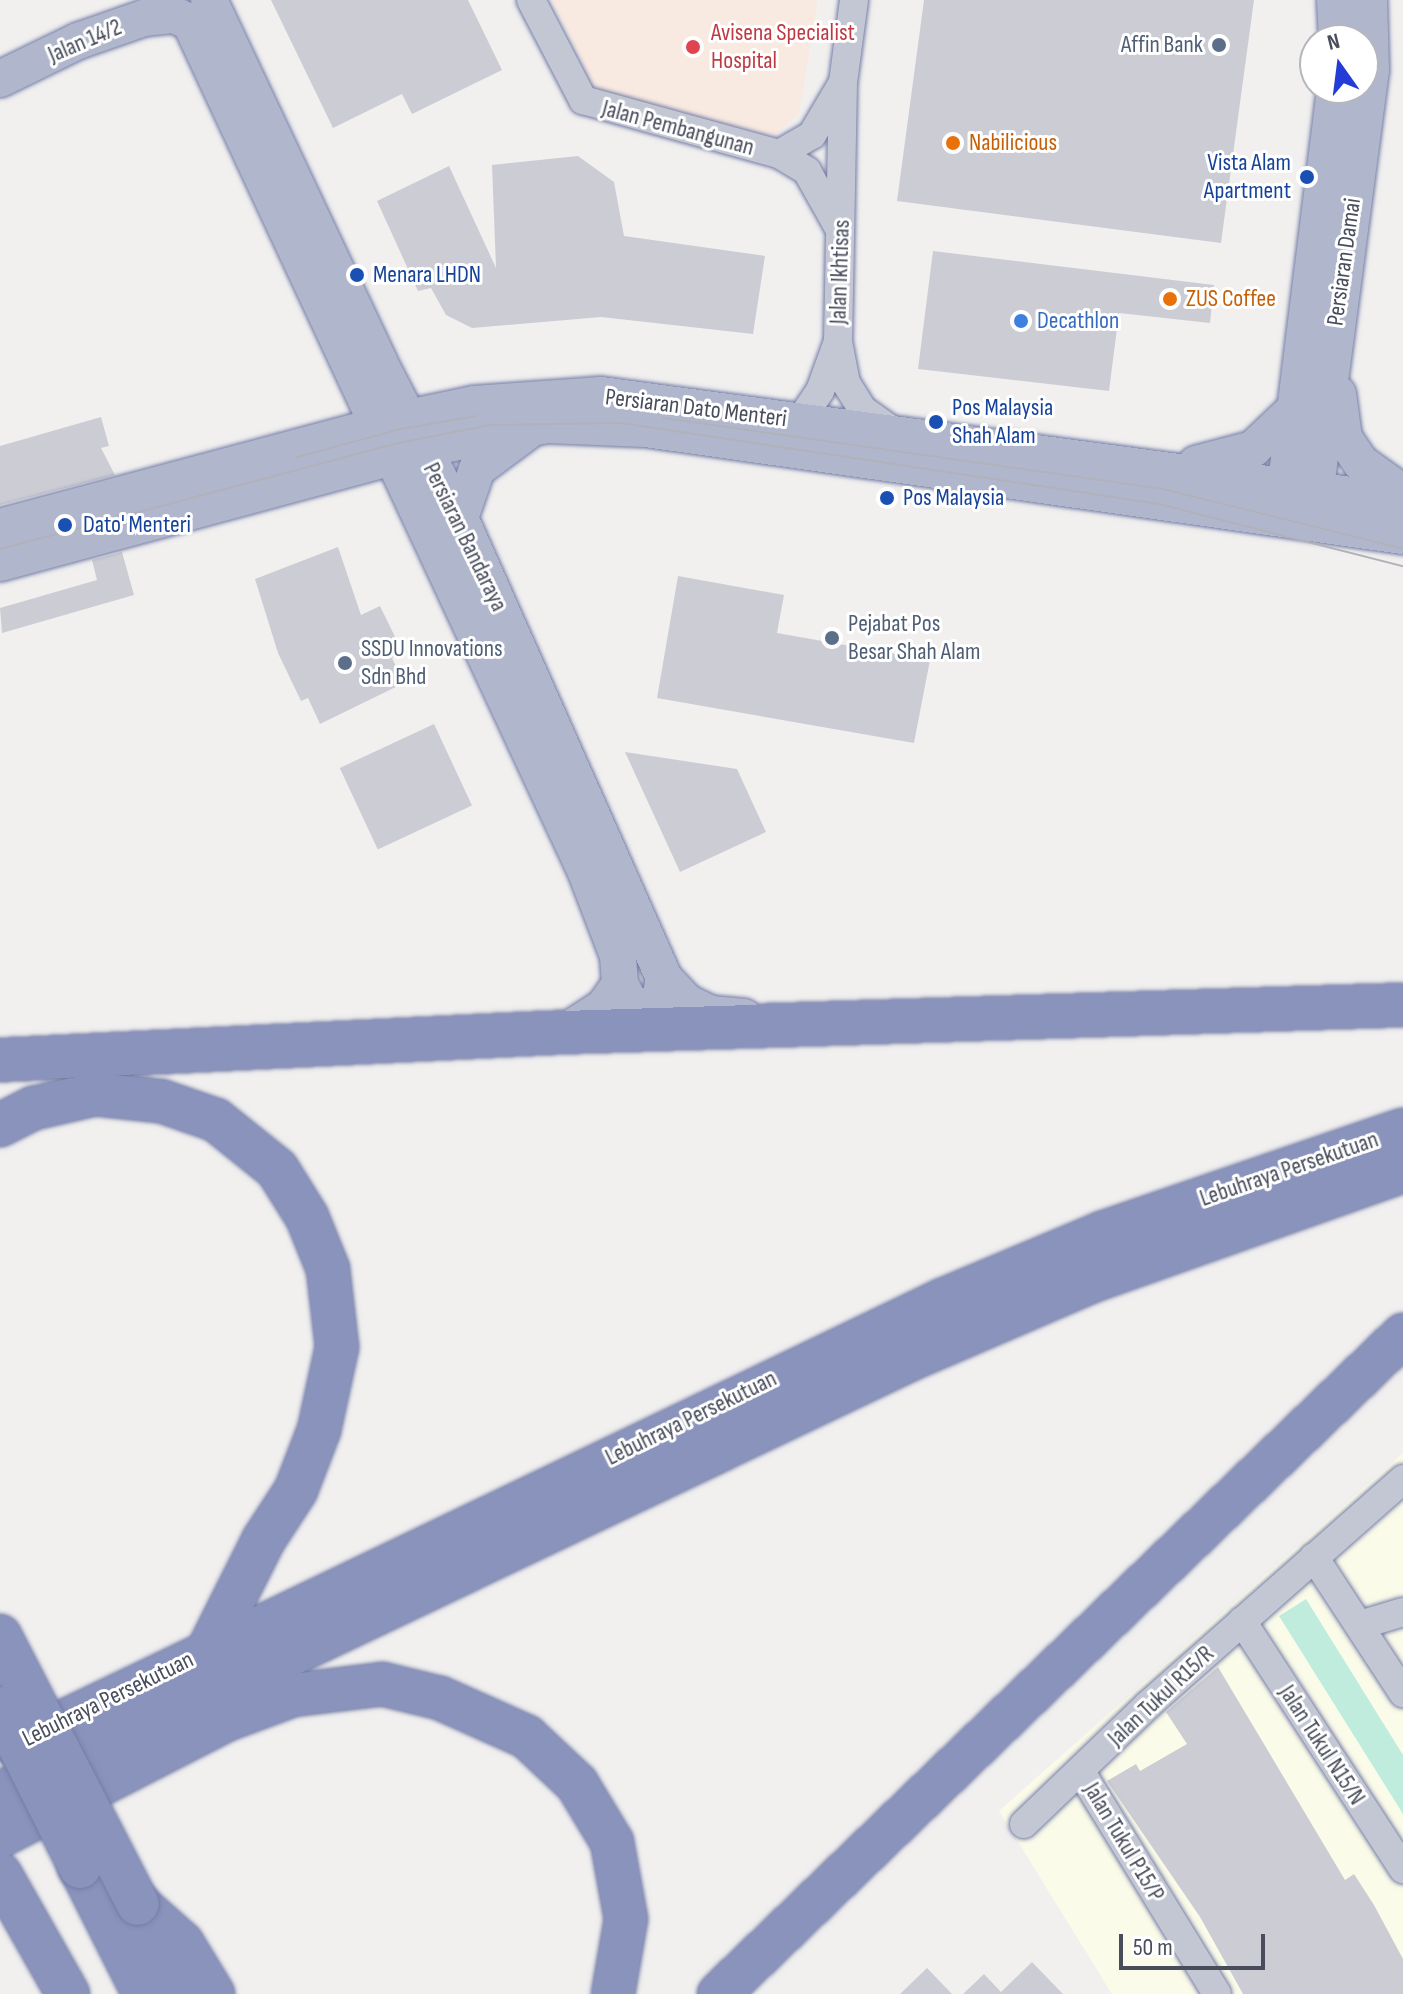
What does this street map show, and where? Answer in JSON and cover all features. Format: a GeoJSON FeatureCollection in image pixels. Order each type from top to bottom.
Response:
{"type":"FeatureCollection","features":[{"type":"Feature","properties":{"kind":"highway"},"geometry":{"type":"LineString","coordinates":[[0,1060],[565,1032],[1403,1005]]}},
{"type":"Feature","properties":{"kind":"highway"},"geometry":{"type":"LineString","coordinates":[[0,1125],[34,1108],[95,1094],[161,1101],[216,1120],[277,1169],[307,1217],[328,1269],[337,1347],[319,1430],[296,1490],[264,1539],[209,1649]]}},
{"type":"Feature","properties":{"kind":"highway","name":"Lebuhraya Persekutuan"},"geometry":{"type":"LineString","coordinates":[[0,1753],[209,1649],[943,1300],[1102,1233],[1403,1130]]}},
{"type":"Feature","properties":{"kind":"highway","name":"Lebuhraya Persekutuan"},"geometry":{"type":"LineString","coordinates":[[0,1793],[355,1620],[911,1359],[1092,1281],[1403,1171]]}},
{"type":"Feature","properties":{"kind":"highway"},"geometry":{"type":"LineString","coordinates":[[719,1994],[1403,1335]]}},
{"type":"Feature","properties":{"kind":"highway"},"geometry":{"type":"LineString","coordinates":[[0,1836],[296,1683],[355,1620]]}},
{"type":"Feature","properties":{"kind":"highway"},"geometry":{"type":"LineString","coordinates":[[0,1636],[138,1904],[177,1994]]}},
{"type":"Feature","properties":{"kind":"highway"},"geometry":{"type":"LineString","coordinates":[[228,1719],[293,1695],[382,1684],[440,1698],[527,1737],[577,1784],[612,1842],[626,1919],[613,1994]]}},
{"type":"Feature","properties":{"kind":"highway"},"geometry":{"type":"LineString","coordinates":[[0,1708],[114,1994]]}},
{"type":"Feature","properties":{"kind":"highway"},"geometry":{"type":"LineString","coordinates":[[0,1769],[144,1994]]}},
{"type":"Feature","properties":{"kind":"highway"},"geometry":{"type":"LineString","coordinates":[[7,1887],[68,1994]]}},
{"type":"Feature","properties":{"kind":"highway"},"geometry":{"type":"LineString","coordinates":[[138,1904],[182,1943],[213,1994]]}},
{"type":"Feature","properties":{"kind":"main road"},"geometry":{"type":"LineString","coordinates":[[78,41],[127,0]]}},
{"type":"Feature","properties":{"kind":"main road","name":"Persiaran Bandaraya"},"geometry":{"type":"LineString","coordinates":[[209,0],[366,368]]}},
{"type":"Feature","properties":{"kind":"main road"},"geometry":{"type":"LineString","coordinates":[[1335,0],[1336,24]]}},
{"type":"Feature","properties":{"kind":"main road","name":"Persiaran Damai"},"geometry":{"type":"LineString","coordinates":[[1299,504],[1332,349],[1371,70],[1369,0]]}},
{"type":"Feature","properties":{"kind":"main road","name":"Jalan 14/2"},"geometry":{"type":"LineString","coordinates":[[0,79],[78,41],[159,14],[190,22],[204,48]]}},
{"type":"Feature","properties":{"kind":"main road","name":"Persiaran Bandaraya"},"geometry":{"type":"LineString","coordinates":[[204,48],[445,526],[664,978],[686,1002],[711,1014],[809,1023]]}},
{"type":"Feature","properties":{"kind":"main road","name":"Persiaran Damai"},"geometry":{"type":"LineString","coordinates":[[1299,504],[1295,409],[1333,104]]}},
{"type":"Feature","properties":{"kind":"main road"},"geometry":{"type":"LineString","coordinates":[[1332,349],[1344,438],[1361,463],[1403,493]]}},
{"type":"Feature","properties":{"kind":"main road"},"geometry":{"type":"LineString","coordinates":[[261,457],[332,424],[366,368],[408,389],[460,407]]}},
{"type":"Feature","properties":{"kind":"main road","name":"Persiaran Dato Menteri"},"geometry":{"type":"LineString","coordinates":[[0,563],[339,471],[460,407],[601,395],[1162,468],[1299,504],[1403,536]]}},
{"type":"Feature","properties":{"kind":"main road"},"geometry":{"type":"LineString","coordinates":[[1162,468],[1253,449],[1295,409]]}},
{"type":"Feature","properties":{"kind":"main road"},"geometry":{"type":"LineString","coordinates":[[339,471],[385,490],[445,526],[477,469],[534,427]]}},
{"type":"Feature","properties":{"kind":"main road","name":"Persiaran Dato Menteri"},"geometry":{"type":"LineString","coordinates":[[0,527],[261,457],[399,437],[534,427],[646,429],[1299,504],[1403,502]]}},
{"type":"Feature","properties":{"kind":"main road","name":"Persiaran Bandaraya"},"geometry":{"type":"LineString","coordinates":[[445,526],[586,872],[618,956],[620,984]]}},
{"type":"Feature","properties":{"kind":"main road"},"geometry":{"type":"LineString","coordinates":[[565,1032],[604,1007],[620,984],[630,1003],[645,1008],[660,1000],[664,978]]}},
{"type":"Feature","properties":{"kind":"street","name":"Jalan Pembangunan"},"geometry":{"type":"LineString","coordinates":[[531,0],[576,91],[593,106],[779,154],[807,171],[825,196],[842,236]]}},
{"type":"Feature","properties":{"kind":"street","name":"Jalan Ikhtisas"},"geometry":{"type":"LineString","coordinates":[[854,0],[843,82],[838,342],[846,383],[863,410],[901,436]]}},
{"type":"Feature","properties":{"kind":"street","name":"Jalan Ikhtisas"},"geometry":{"type":"LineString","coordinates":[[779,154],[812,135],[830,111],[843,82]]}},
{"type":"Feature","properties":{"kind":"street"},"geometry":{"type":"LineString","coordinates":[[799,422],[820,391],[838,342]]}},
{"type":"Feature","properties":{"kind":"street","name":"Jalan Tukul R15/R"},"geometry":{"type":"LineString","coordinates":[[1024,1824],[1242,1621],[1403,1479]]}},
{"type":"Feature","properties":{"kind":"street"},"geometry":{"type":"LineString","coordinates":[[1314,1557],[1403,1693]]}},
{"type":"Feature","properties":{"kind":"street"},"geometry":{"type":"LineString","coordinates":[[1360,1625],[1403,1612]]}},
{"type":"Feature","properties":{"kind":"street","name":"Jalan Tukul N15/N"},"geometry":{"type":"LineString","coordinates":[[1242,1621],[1403,1869]]}},
{"type":"Feature","properties":{"kind":"street","name":"Jalan Tukul P15/P"},"geometry":{"type":"LineString","coordinates":[[1081,1772],[1217,1994]]}},
{"type":"Feature","properties":{"kind":"shaded area","name":"Avisena Specialist Hospital"},"geometry":{"type":"Polygon","coordinates":[[[552,0],[818,0],[799,114],[774,136],[611,99],[594,86],[552,0]]]}},
{"type":"Feature","properties":{"kind":"shaded area"},"geometry":{"type":"Polygon","coordinates":[[[1403,1453],[1403,1994],[1112,1994],[999,1811],[1403,1453]]]}},
{"type":"Feature","properties":{"kind":"green space"},"geometry":{"type":"Polygon","coordinates":[[[1306,1599],[1403,1755],[1403,1814],[1279,1616],[1306,1599]]]}},
{"type":"Feature","properties":{"kind":"building"},"geometry":{"type":"Polygon","coordinates":[[[271,0],[468,0],[502,70],[412,114],[402,94],[333,128],[271,0]]]}},
{"type":"Feature","properties":{"kind":"building"},"geometry":{"type":"Polygon","coordinates":[[[924,0],[1254,0],[1221,243],[897,201],[924,0]]]}},
{"type":"Feature","properties":{"kind":"building"},"geometry":{"type":"Polygon","coordinates":[[[578,156],[614,182],[624,236],[765,256],[753,334],[601,317],[472,328],[446,315],[431,288],[418,291],[377,201],[449,166],[496,268],[492,165],[578,156]]]}},
{"type":"Feature","properties":{"kind":"building","name":"Decathlon"},"geometry":{"type":"Polygon","coordinates":[[[933,251],[1214,285],[1210,323],[1119,313],[1109,391],[918,369],[933,251]]]}},
{"type":"Feature","properties":{"kind":"building"},"geometry":{"type":"Polygon","coordinates":[[[101,417],[109,446],[101,448],[115,475],[0,505],[0,446],[101,417]]]}},
{"type":"Feature","properties":{"kind":"building"},"geometry":{"type":"Polygon","coordinates":[[[338,547],[361,615],[380,606],[403,653],[392,658],[404,683],[320,724],[308,698],[301,701],[278,653],[255,579],[338,547]]]}},
{"type":"Feature","properties":{"kind":"building"},"geometry":{"type":"Polygon","coordinates":[[[122,552],[134,595],[2,633],[0,608],[97,580],[92,560],[122,552]]]}},
{"type":"Feature","properties":{"kind":"building"},"geometry":{"type":"Polygon","coordinates":[[[678,576],[784,595],[777,633],[930,660],[914,743],[657,698],[678,576]]]}},
{"type":"Feature","properties":{"kind":"building"},"geometry":{"type":"Polygon","coordinates":[[[434,724],[472,806],[378,850],[340,768],[434,724]]]}},
{"type":"Feature","properties":{"kind":"building"},"geometry":{"type":"Polygon","coordinates":[[[625,752],[737,769],[766,832],[680,872],[625,752]]]}},
{"type":"Feature","properties":{"kind":"building"},"geometry":{"type":"Polygon","coordinates":[[[1218,1667],[1345,1880],[1354,1874],[1374,1905],[1403,1959],[1403,1994],[1243,1994],[1200,1917],[1107,1781],[1136,1764],[1140,1771],[1187,1744],[1166,1712],[1218,1667]]]}},
{"type":"Feature","properties":{"kind":"building"},"geometry":{"type":"Polygon","coordinates":[[[1032,1962],[1063,1994],[963,1994],[984,1974],[1001,1992],[1032,1962]]]}},
{"type":"Feature","properties":{"kind":"building"},"geometry":{"type":"Polygon","coordinates":[[[927,1968],[952,1994],[900,1994],[927,1968]]]}},
{"type":"Feature","properties":{"kind":"tram line"},"geometry":{"type":"LineString","coordinates":[[297,457],[401,429],[476,416]]}},
{"type":"Feature","properties":{"kind":"tram line"},"geometry":{"type":"LineString","coordinates":[[663,418],[1163,489],[1403,549]]}},
{"type":"Feature","properties":{"kind":"tram line"},"geometry":{"type":"LineString","coordinates":[[0,549],[398,443],[490,425],[621,423],[1159,504],[1403,566]]}},
{"type":"Feature","properties":{"kind":"place","name":"Affin Bank"},"geometry":{"type":"Point","coordinates":[1219,45]}},
{"type":"Feature","properties":{"kind":"place","name":"Avisena Specialist Hospital"},"geometry":{"type":"Point","coordinates":[693,47]}},
{"type":"Feature","properties":{"kind":"place","name":"Nabilicious"},"geometry":{"type":"Point","coordinates":[953,143]}},
{"type":"Feature","properties":{"kind":"place","name":"Vista Alam Apartment"},"geometry":{"type":"Point","coordinates":[1307,177]}},
{"type":"Feature","properties":{"kind":"place","name":"Menara LHDN"},"geometry":{"type":"Point","coordinates":[357,275]}},
{"type":"Feature","properties":{"kind":"place","name":"ZUS Coffee"},"geometry":{"type":"Point","coordinates":[1170,299]}},
{"type":"Feature","properties":{"kind":"place","name":"Decathlon"},"geometry":{"type":"Point","coordinates":[1021,321]}},
{"type":"Feature","properties":{"kind":"place","name":"Pos Malaysia Shah Alam"},"geometry":{"type":"Point","coordinates":[936,422]}},
{"type":"Feature","properties":{"kind":"place","name":"Pos Malaysia"},"geometry":{"type":"Point","coordinates":[887,498]}},
{"type":"Feature","properties":{"kind":"place","name":"Dato' Menteri"},"geometry":{"type":"Point","coordinates":[65,525]}},
{"type":"Feature","properties":{"kind":"place","name":"Pejabat Pos Besar Shah Alam"},"geometry":{"type":"Point","coordinates":[832,638]}},
{"type":"Feature","properties":{"kind":"place","name":"SSDU Innovations Sdn Bhd"},"geometry":{"type":"Point","coordinates":[345,663]}}]}
